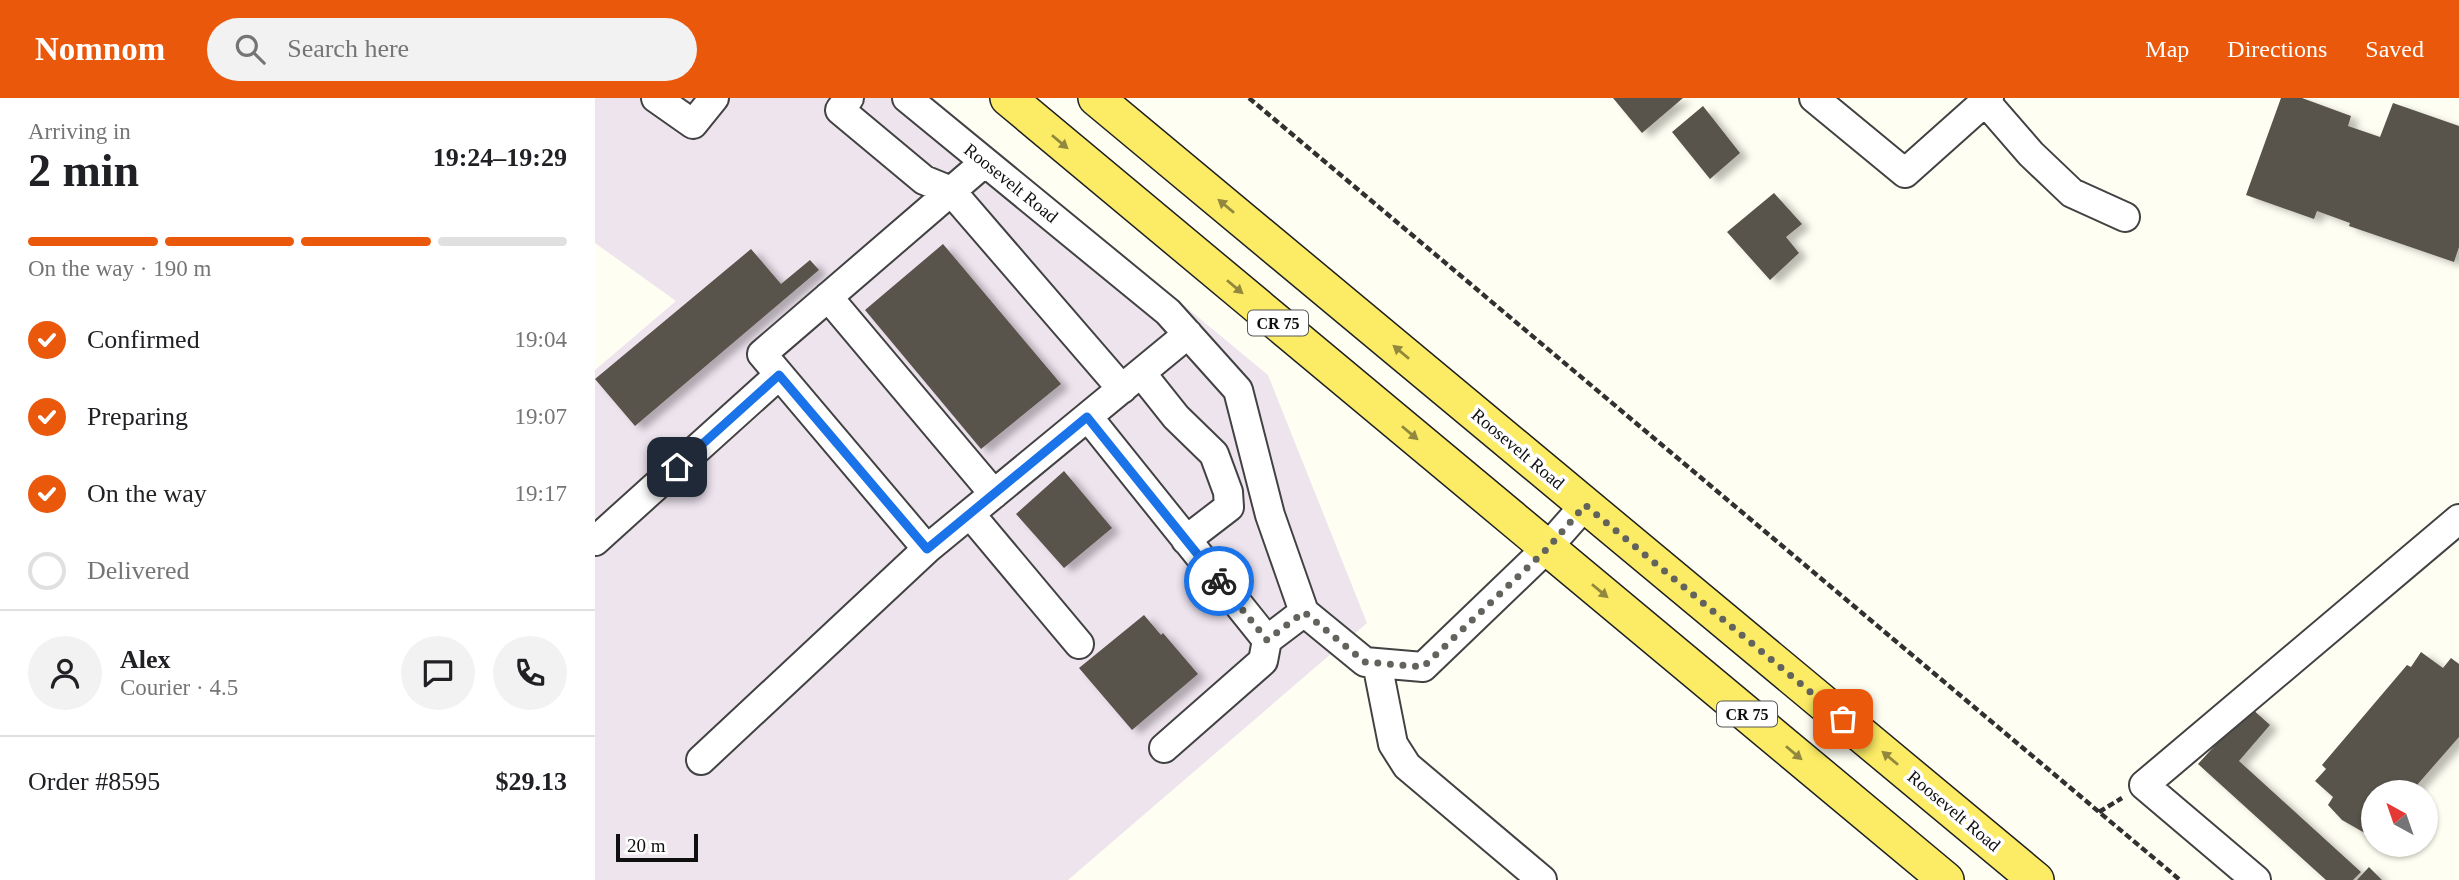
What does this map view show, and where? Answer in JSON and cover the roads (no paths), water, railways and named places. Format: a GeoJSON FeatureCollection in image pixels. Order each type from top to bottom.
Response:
{"type":"FeatureCollection","features":[{"type":"Feature","properties":{"kind":"main road","name":"CR 75"},"geometry":{"type":"LineString","coordinates":[[1008,98],[1946,880]]}},
{"type":"Feature","properties":{"kind":"main road","name":"Roosevelt Road"},"geometry":{"type":"LineString","coordinates":[[1096,98],[2036,880]]}},
{"type":"Feature","properties":{"kind":"street"},"geometry":{"type":"LineString","coordinates":[[656,98],[693,124],[715,98]]}},
{"type":"Feature","properties":{"kind":"street"},"geometry":{"type":"LineString","coordinates":[[849,98],[840,110],[924,180],[951,191],[1131,381],[1176,417],[1213,454],[1228,492],[1229,507],[1187,540]]}},
{"type":"Feature","properties":{"kind":"street","name":"Roosevelt Road"},"geometry":{"type":"LineString","coordinates":[[907,98],[1168,312],[1238,390],[1270,515],[1304,612]]}},
{"type":"Feature","properties":{"kind":"street"},"geometry":{"type":"LineString","coordinates":[[1814,98],[1905,173],[1987,100],[2031,154],[2073,193],[2125,217]]}},
{"type":"Feature","properties":{"kind":"street"},"geometry":{"type":"LineString","coordinates":[[927,549],[762,354],[985,162]]}},
{"type":"Feature","properties":{"kind":"street"},"geometry":{"type":"LineString","coordinates":[[828,297],[994,494]]}},
{"type":"Feature","properties":{"kind":"street"},"geometry":{"type":"LineString","coordinates":[[701,760],[927,549],[1188,334]]}},
{"type":"Feature","properties":{"kind":"street"},"geometry":{"type":"LineString","coordinates":[[595,541],[779,375]]}},
{"type":"Feature","properties":{"kind":"street"},"geometry":{"type":"LineString","coordinates":[[1087,417],[1267,640]]}},
{"type":"Feature","properties":{"kind":"street"},"geometry":{"type":"LineString","coordinates":[[1164,748],[1263,661],[1267,640],[1304,612],[1365,662],[1423,667],[1548,548],[1585,505]]}},
{"type":"Feature","properties":{"kind":"street"},"geometry":{"type":"LineString","coordinates":[[970,514],[1079,643]]}},
{"type":"Feature","properties":{"kind":"street"},"geometry":{"type":"LineString","coordinates":[[2256,880],[2144,785],[2459,519]]}},
{"type":"Feature","properties":{"kind":"street"},"geometry":{"type":"LineString","coordinates":[[1377,663],[1393,744],[1407,766],[1535,878]]}}]}
